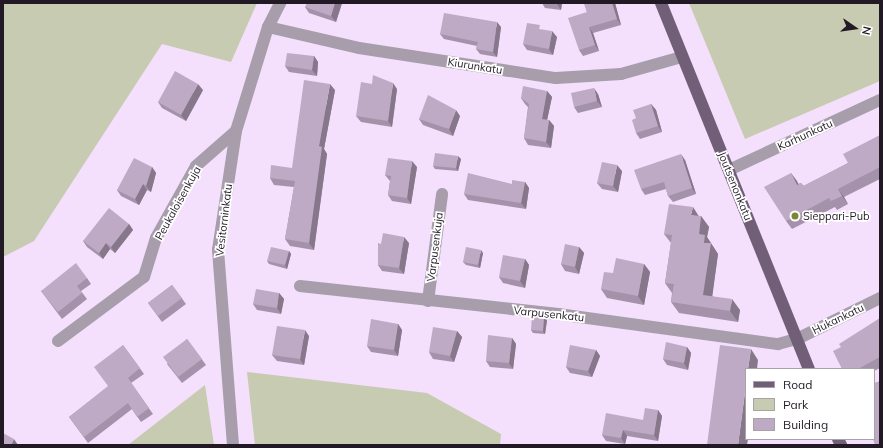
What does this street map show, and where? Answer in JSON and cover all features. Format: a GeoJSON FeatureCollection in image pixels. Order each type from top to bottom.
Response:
{"type":"FeatureCollection","features":[{"type":"Feature","properties":{"kind":"main road","name":"Joutsenonkatu"},"geometry":{"type":"LineString","coordinates":[[661,3],[809,368]]}},
{"type":"Feature","properties":{"kind":"street","name":"Vesitorninkatu"},"geometry":{"type":"LineString","coordinates":[[234,445],[218,250],[236,132],[268,27],[280,3]]}},
{"type":"Feature","properties":{"kind":"street","name":"Kiurunkatu"},"geometry":{"type":"LineString","coordinates":[[268,27],[359,48],[556,78],[621,74],[682,58]]}},
{"type":"Feature","properties":{"kind":"street","name":"Karhunkatu"},"geometry":{"type":"LineString","coordinates":[[729,170],[880,100]]}},
{"type":"Feature","properties":{"kind":"street","name":"Peukaloisenkuja"},"geometry":{"type":"LineString","coordinates":[[58,341],[144,277],[156,238],[196,166],[236,132]]}},
{"type":"Feature","properties":{"kind":"street","name":"Varpusenkuja"},"geometry":{"type":"LineString","coordinates":[[428,301],[442,194]]}},
{"type":"Feature","properties":{"kind":"street","name":"Varpusenkatu"},"geometry":{"type":"LineString","coordinates":[[300,286],[558,314],[778,344],[797,339]]}},
{"type":"Feature","properties":{"kind":"street","name":"Hukankatu"},"geometry":{"type":"LineString","coordinates":[[797,339],[880,298]]}},
{"type":"Feature","properties":{"kind":"green space"},"geometry":{"type":"Polygon","coordinates":[[[3,3],[257,3],[231,62],[162,44],[34,241],[3,257],[3,3]]]}},
{"type":"Feature","properties":{"kind":"green space"},"geometry":{"type":"Polygon","coordinates":[[[689,3],[880,3],[880,81],[745,139],[689,3]]]}},
{"type":"Feature","properties":{"kind":"green space"},"geometry":{"type":"Polygon","coordinates":[[[247,372],[427,393],[501,434],[500,445],[255,445],[247,372]]]}},
{"type":"Feature","properties":{"kind":"green space"},"geometry":{"type":"Polygon","coordinates":[[[205,385],[214,445],[128,445],[205,385]]]}},
{"type":"Feature","properties":{"kind":"building"},"geometry":{"type":"Polygon","coordinates":[[[307,3],[335,3],[331,16],[305,7],[307,3]]]}},
{"type":"Feature","properties":{"kind":"building"},"geometry":{"type":"Polygon","coordinates":[[[584,3],[612,3],[617,19],[589,27],[595,45],[579,50],[568,18],[587,12],[584,3]]]}},
{"type":"Feature","properties":{"kind":"building"},"geometry":{"type":"Polygon","coordinates":[[[444,13],[497,22],[493,52],[476,49],[478,42],[440,34],[444,13]]]}},
{"type":"Feature","properties":{"kind":"building"},"geometry":{"type":"Polygon","coordinates":[[[527,23],[540,25],[539,29],[552,31],[549,49],[523,44],[527,23]]]}},
{"type":"Feature","properties":{"kind":"building"},"geometry":{"type":"Polygon","coordinates":[[[287,53],[314,56],[312,70],[285,66],[287,53]]]}},
{"type":"Feature","properties":{"kind":"building"},"geometry":{"type":"Polygon","coordinates":[[[175,71],[198,84],[181,115],[158,102],[175,71]]]}},
{"type":"Feature","properties":{"kind":"building"},"geometry":{"type":"Polygon","coordinates":[[[373,75],[393,83],[388,121],[356,116],[361,82],[372,84],[373,75]]]}},
{"type":"Feature","properties":{"kind":"building"},"geometry":{"type":"Polygon","coordinates":[[[304,80],[330,84],[319,146],[322,147],[309,243],[285,239],[295,181],[270,178],[271,165],[292,168],[304,80]]]}},
{"type":"Feature","properties":{"kind":"building"},"geometry":{"type":"Polygon","coordinates":[[[523,86],[547,91],[542,119],[549,120],[546,142],[524,138],[529,104],[521,98],[523,86]]]}},
{"type":"Feature","properties":{"kind":"building"},"geometry":{"type":"Polygon","coordinates":[[[594,88],[597,101],[574,107],[571,93],[594,88]]]}},
{"type":"Feature","properties":{"kind":"building"},"geometry":{"type":"Polygon","coordinates":[[[428,95],[456,110],[449,129],[419,119],[428,95]]]}},
{"type":"Feature","properties":{"kind":"building"},"geometry":{"type":"Polygon","coordinates":[[[651,104],[658,126],[636,133],[632,120],[636,118],[633,110],[651,104]]]}},
{"type":"Feature","properties":{"kind":"building"},"geometry":{"type":"Polygon","coordinates":[[[880,135],[880,167],[838,189],[842,196],[831,201],[829,198],[786,221],[764,187],[791,173],[797,185],[801,183],[803,186],[848,163],[843,154],[880,135]]]}},
{"type":"Feature","properties":{"kind":"building"},"geometry":{"type":"Polygon","coordinates":[[[435,153],[458,156],[456,168],[433,166],[435,153]]]}},
{"type":"Feature","properties":{"kind":"building"},"geometry":{"type":"Polygon","coordinates":[[[681,154],[692,188],[668,196],[664,182],[641,189],[634,170],[681,154]]]}},
{"type":"Feature","properties":{"kind":"building"},"geometry":{"type":"Polygon","coordinates":[[[134,158],[152,167],[146,186],[143,184],[135,199],[117,190],[134,158]]]}},
{"type":"Feature","properties":{"kind":"building"},"geometry":{"type":"Polygon","coordinates":[[[388,158],[412,161],[407,198],[388,195],[391,176],[385,175],[388,158]]]}},
{"type":"Feature","properties":{"kind":"building"},"geometry":{"type":"Polygon","coordinates":[[[602,162],[617,165],[613,186],[597,183],[602,162]]]}},
{"type":"Feature","properties":{"kind":"building"},"geometry":{"type":"Polygon","coordinates":[[[468,173],[512,184],[512,180],[525,182],[521,203],[464,194],[468,173]]]}},
{"type":"Feature","properties":{"kind":"building"},"geometry":{"type":"Polygon","coordinates":[[[669,204],[693,207],[691,215],[701,216],[699,234],[705,235],[704,243],[711,243],[703,295],[732,299],[730,311],[671,302],[674,284],[665,283],[672,235],[664,234],[669,204]]]}},
{"type":"Feature","properties":{"kind":"building"},"geometry":{"type":"Polygon","coordinates":[[[109,208],[129,224],[111,247],[106,243],[99,253],[83,241],[109,208]]]}},
{"type":"Feature","properties":{"kind":"building"},"geometry":{"type":"Polygon","coordinates":[[[383,233],[404,237],[399,268],[378,265],[378,243],[381,244],[383,233]]]}},
{"type":"Feature","properties":{"kind":"building"},"geometry":{"type":"Polygon","coordinates":[[[565,244],[579,247],[575,267],[561,264],[565,244]]]}},
{"type":"Feature","properties":{"kind":"building"},"geometry":{"type":"Polygon","coordinates":[[[271,247],[289,251],[285,265],[267,261],[271,247]]]}},
{"type":"Feature","properties":{"kind":"building"},"geometry":{"type":"Polygon","coordinates":[[[466,247],[481,250],[478,265],[463,262],[466,247]]]}},
{"type":"Feature","properties":{"kind":"building"},"geometry":{"type":"Polygon","coordinates":[[[503,255],[525,259],[520,281],[499,277],[503,255]]]}},
{"type":"Feature","properties":{"kind":"building"},"geometry":{"type":"Polygon","coordinates":[[[616,258],[644,264],[638,296],[601,289],[604,272],[613,273],[616,258]]]}},
{"type":"Feature","properties":{"kind":"building"},"geometry":{"type":"Polygon","coordinates":[[[76,263],[87,278],[77,286],[82,293],[58,312],[41,291],[76,263]]]}},
{"type":"Feature","properties":{"kind":"building"},"geometry":{"type":"Polygon","coordinates":[[[172,285],[182,298],[158,316],[148,303],[172,285]]]}},
{"type":"Feature","properties":{"kind":"building"},"geometry":{"type":"Polygon","coordinates":[[[256,289],[279,293],[277,308],[253,304],[256,289]]]}},
{"type":"Feature","properties":{"kind":"building"},"geometry":{"type":"Polygon","coordinates":[[[532,316],[544,317],[543,331],[531,330],[532,316]]]}},
{"type":"Feature","properties":{"kind":"building"},"geometry":{"type":"Polygon","coordinates":[[[880,318],[880,357],[860,368],[842,368],[833,351],[841,347],[839,344],[880,318]]]}},
{"type":"Feature","properties":{"kind":"building"},"geometry":{"type":"Polygon","coordinates":[[[371,319],[398,324],[394,350],[367,346],[371,319]]]}},
{"type":"Feature","properties":{"kind":"building"},"geometry":{"type":"Polygon","coordinates":[[[277,326],[305,330],[300,359],[272,355],[277,326]]]}},
{"type":"Feature","properties":{"kind":"building"},"geometry":{"type":"Polygon","coordinates":[[[433,327],[457,331],[450,356],[429,352],[433,327]]]}},
{"type":"Feature","properties":{"kind":"building"},"geometry":{"type":"Polygon","coordinates":[[[488,335],[512,338],[509,363],[486,361],[488,335]]]}},
{"type":"Feature","properties":{"kind":"building"},"geometry":{"type":"Polygon","coordinates":[[[187,339],[202,359],[178,377],[163,357],[187,339]]]}},
{"type":"Feature","properties":{"kind":"building"},"geometry":{"type":"Polygon","coordinates":[[[666,342],[687,347],[684,363],[663,359],[666,342]]]}},
{"type":"Feature","properties":{"kind":"building"},"geometry":{"type":"Polygon","coordinates":[[[123,345],[140,368],[128,378],[149,408],[137,417],[128,403],[84,437],[69,417],[108,386],[94,367],[123,345]]]}},
{"type":"Feature","properties":{"kind":"building"},"geometry":{"type":"Polygon","coordinates":[[[570,345],[596,350],[588,371],[566,367],[570,345]]]}},
{"type":"Feature","properties":{"kind":"building"},"geometry":{"type":"Polygon","coordinates":[[[720,345],[751,349],[748,368],[745,368],[745,392],[738,445],[707,445],[720,345]]]}},
{"type":"Feature","properties":{"kind":"building"},"geometry":{"type":"Polygon","coordinates":[[[880,381],[880,445],[875,445],[873,440],[875,440],[875,383],[880,381]]]}},
{"type":"Feature","properties":{"kind":"building"},"geometry":{"type":"Polygon","coordinates":[[[645,408],[658,410],[654,435],[623,430],[621,438],[602,435],[606,413],[643,420],[645,408]]]}},
{"type":"Feature","properties":{"kind":"building"},"geometry":{"type":"Polygon","coordinates":[[[3,433],[14,439],[11,445],[3,445],[3,433]]]}},
{"type":"Feature","properties":{"kind":"place","name":"Sieppari-Pub"},"geometry":{"type":"Point","coordinates":[795,216]}}]}
